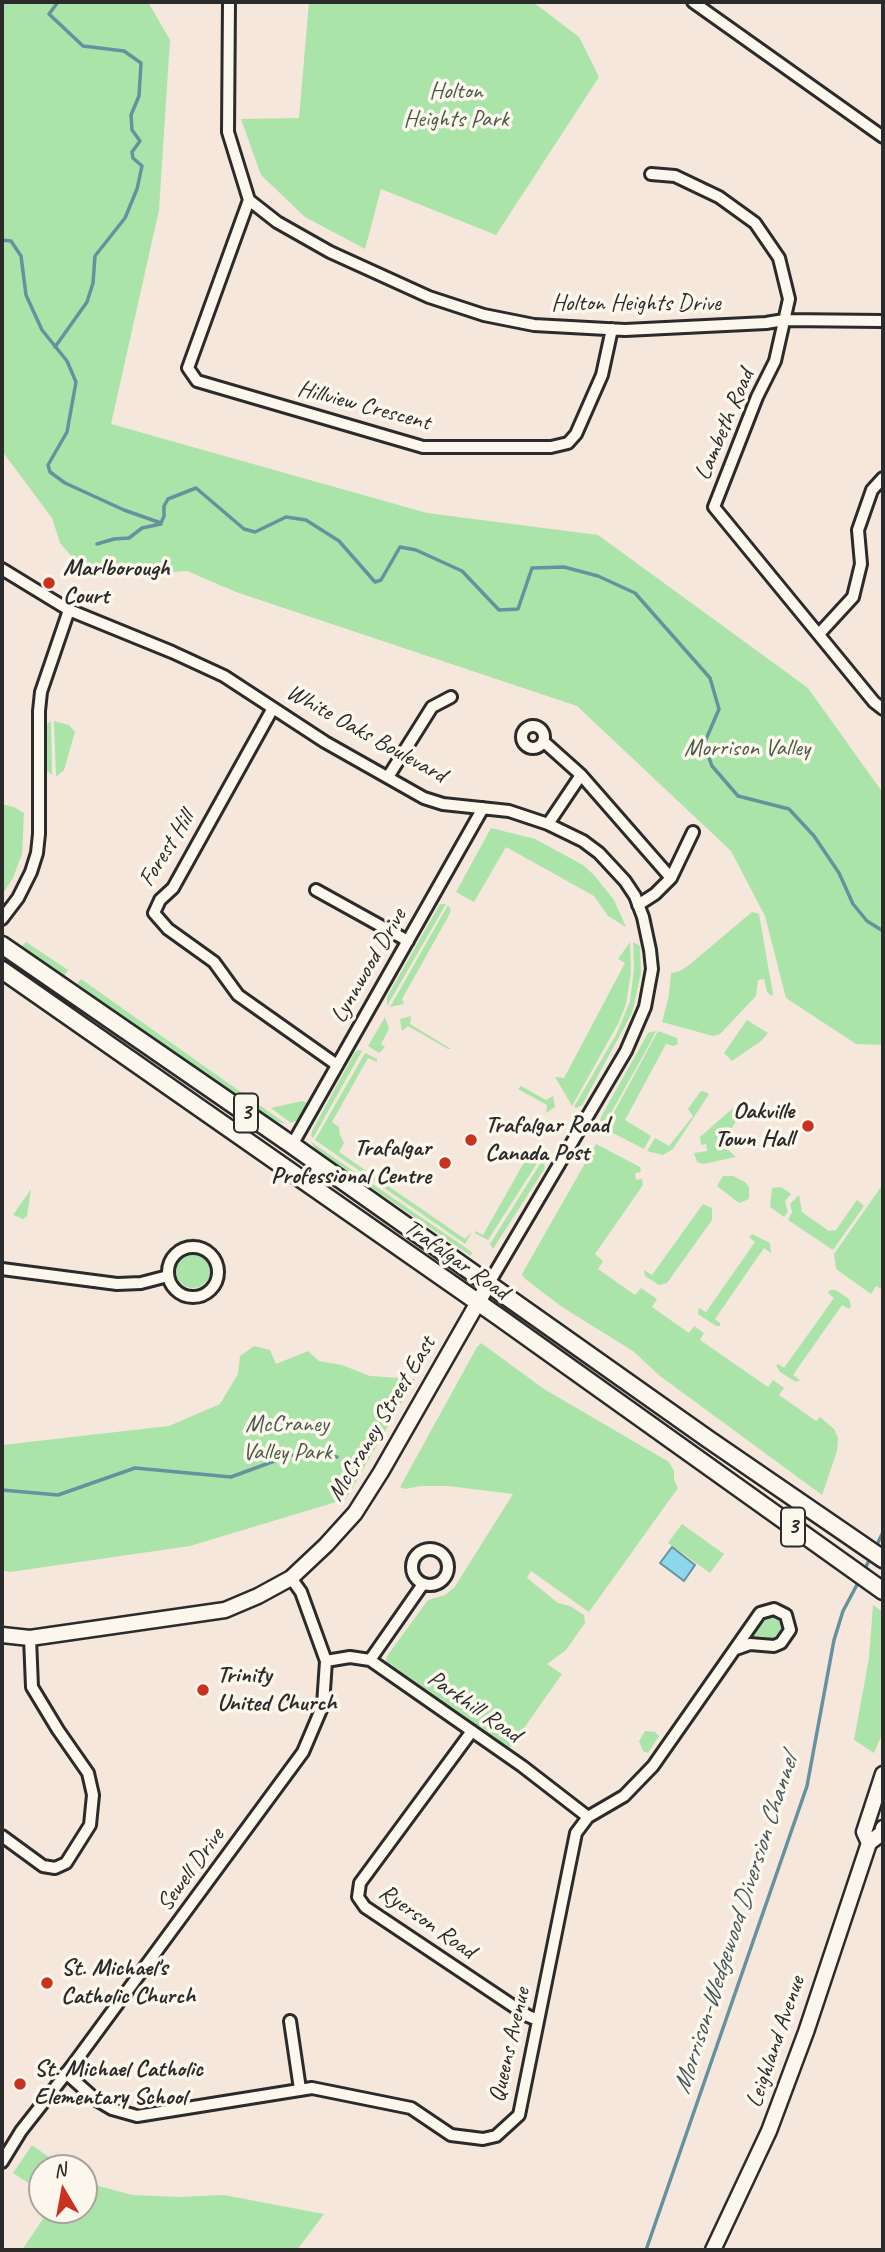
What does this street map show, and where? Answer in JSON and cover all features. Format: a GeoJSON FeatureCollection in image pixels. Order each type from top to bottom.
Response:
{"type":"FeatureCollection","features":[{"type":"Feature","properties":{"kind":"main road","name":"Trafalgar Road"},"geometry":{"type":"LineString","coordinates":[[2,945],[883,1559]]}},
{"type":"Feature","properties":{"kind":"main road","name":"Trafalgar Road"},"geometry":{"type":"LineString","coordinates":[[2,970],[883,1591]]}},
{"type":"Feature","properties":{"kind":"street"},"geometry":{"type":"LineString","coordinates":[[229,2],[228,132],[249,200]]}},
{"type":"Feature","properties":{"kind":"street"},"geometry":{"type":"LineString","coordinates":[[693,2],[883,137]]}},
{"type":"Feature","properties":{"kind":"street","name":"Lambeth Road"},"geometry":{"type":"LineString","coordinates":[[650,174],[675,177],[719,197],[755,223],[779,258],[789,299],[775,361],[757,397],[714,507],[874,702],[883,709]]}},
{"type":"Feature","properties":{"kind":"street","name":"Holton Heights Drive"},"geometry":{"type":"LineString","coordinates":[[249,200],[277,222],[321,247],[429,297],[484,315],[534,325],[612,329],[784,320],[883,321]]}},
{"type":"Feature","properties":{"kind":"street","name":"Hillview Crescent"},"geometry":{"type":"LineString","coordinates":[[249,200],[188,368],[197,380],[423,447],[551,447],[568,443],[576,434],[601,375],[612,329]]}},
{"type":"Feature","properties":{"kind":"street"},"geometry":{"type":"LineString","coordinates":[[819,635],[853,597],[861,564],[858,530],[872,490],[883,478]]}},
{"type":"Feature","properties":{"kind":"street","name":"White Oaks Boulevard"},"geometry":{"type":"LineString","coordinates":[[2,569],[69,610],[224,676],[325,742],[425,798],[443,804],[509,811],[548,824],[583,841],[620,874],[638,905],[647,931],[652,969],[645,1007],[626,1051],[478,1303]]}},
{"type":"Feature","properties":{"kind":"street"},"geometry":{"type":"LineString","coordinates":[[2,919],[18,898],[37,853],[41,692],[69,610]]}},
{"type":"Feature","properties":{"kind":"street"},"geometry":{"type":"LineString","coordinates":[[388,778],[432,707],[451,697]]}},
{"type":"Feature","properties":{"kind":"street","name":"Forest Hill"},"geometry":{"type":"LineString","coordinates":[[273,708],[173,888],[160,900],[154,913],[168,929],[214,962],[238,996],[337,1065]]}},
{"type":"Feature","properties":{"kind":"street"},"geometry":{"type":"LineString","coordinates":[[543,741],[581,775],[671,877]]}},
{"type":"Feature","properties":{"kind":"street"},"geometry":{"type":"LineString","coordinates":[[548,824],[581,775]]}},
{"type":"Feature","properties":{"kind":"street","name":"Lynnwood Drive"},"geometry":{"type":"LineString","coordinates":[[292,1145],[484,808]]}},
{"type":"Feature","properties":{"kind":"street"},"geometry":{"type":"LineString","coordinates":[[638,905],[655,894],[671,877],[693,832]]}},
{"type":"Feature","properties":{"kind":"street"},"geometry":{"type":"LineString","coordinates":[[316,890],[408,941]]}},
{"type":"Feature","properties":{"kind":"street"},"geometry":{"type":"LineString","coordinates":[[194,1246],[208,1251],[218,1266],[218,1279],[211,1290],[196,1297],[180,1293],[173,1288],[168,1276],[170,1259],[187,1247],[194,1246]]}},
{"type":"Feature","properties":{"kind":"street"},"geometry":{"type":"LineString","coordinates":[[2,1269],[117,1284],[141,1283],[168,1276]]}},
{"type":"Feature","properties":{"kind":"street","name":"McCraney Street East"},"geometry":{"type":"LineString","coordinates":[[2,1635],[30,1638],[225,1610],[291,1578],[355,1513],[478,1303]]}},
{"type":"Feature","properties":{"kind":"street","name":"Sewell Drive"},"geometry":{"type":"LineString","coordinates":[[2,2162],[21,2131],[303,1752],[323,1705],[326,1661],[301,1592],[291,1578]]}},
{"type":"Feature","properties":{"kind":"street"},"geometry":{"type":"LineString","coordinates":[[326,1661],[350,1657],[370,1660],[423,1584]]}},
{"type":"Feature","properties":{"kind":"street"},"geometry":{"type":"LineString","coordinates":[[588,1817],[624,1796],[653,1766],[760,1613],[774,1609],[786,1615],[790,1630],[781,1643],[774,1646],[750,1644],[736,1649]]}},
{"type":"Feature","properties":{"kind":"street"},"geometry":{"type":"LineString","coordinates":[[2,1836],[43,1866],[55,1868],[66,1863],[90,1825],[93,1795],[88,1773],[32,1687],[30,1638]]}},
{"type":"Feature","properties":{"kind":"street","name":"Parkhill Road"},"geometry":{"type":"LineString","coordinates":[[370,1660],[588,1817]]}},
{"type":"Feature","properties":{"kind":"street","name":"Ryerson Road"},"geometry":{"type":"LineString","coordinates":[[472,1731],[360,1883],[358,1897],[365,1907],[528,2016],[538,2020]]}},
{"type":"Feature","properties":{"kind":"street","name":"Leighland Avenue"},"geometry":{"type":"LineString","coordinates":[[869,1843],[864,1832],[883,1774]]}},
{"type":"Feature","properties":{"kind":"street","name":"Queens Avenue"},"geometry":{"type":"LineString","coordinates":[[66,2073],[95,2099],[112,2109],[137,2116],[312,2088],[411,2108],[452,2136],[483,2139],[496,2136],[519,2115],[576,1833],[588,1817]]}},
{"type":"Feature","properties":{"kind":"street","name":"Leighland Avenue"},"geometry":{"type":"LineString","coordinates":[[713,2250],[773,2120],[806,2032],[869,1843],[882,1833],[883,1828]]}},
{"type":"Feature","properties":{"kind":"street"},"geometry":{"type":"LineString","coordinates":[[290,2021],[300,2089]]}},
{"type":"Feature","properties":{"kind":"green space","name":"Morrison Valley"},"geometry":{"type":"Polygon","coordinates":[[[2,2],[148,2],[170,40],[159,210],[111,424],[427,513],[598,535],[808,688],[883,793],[883,1045],[856,1044],[786,998],[765,916],[731,851],[577,706],[236,592],[187,571],[113,576],[74,559],[60,543],[52,518],[2,451],[2,2]]]}},
{"type":"Feature","properties":{"kind":"green space","name":"Holton Heights Park"},"geometry":{"type":"Polygon","coordinates":[[[309,2],[533,2],[579,37],[599,77],[496,235],[381,189],[365,249],[305,217],[261,175],[241,119],[299,118],[309,2]]]}},
{"type":"Feature","properties":{"kind":"green space"},"geometry":{"type":"Polygon","coordinates":[[[51,721],[52,775],[46,770],[46,725],[51,721]]]}},
{"type":"Feature","properties":{"kind":"green space"},"geometry":{"type":"Polygon","coordinates":[[[54,721],[69,725],[75,732],[64,770],[56,777],[54,721]]]}},
{"type":"Feature","properties":{"kind":"green space"},"geometry":{"type":"Polygon","coordinates":[[[2,804],[24,813],[22,854],[13,878],[2,895],[2,804]]]}},
{"type":"Feature","properties":{"kind":"green space"},"geometry":{"type":"Polygon","coordinates":[[[491,828],[535,839],[583,865],[614,900],[626,927],[608,916],[594,896],[506,847],[474,902],[456,892],[491,828]]]}},
{"type":"Feature","properties":{"kind":"green space"},"geometry":{"type":"Polygon","coordinates":[[[440,904],[446,904],[387,1006],[387,997],[440,904]]]}},
{"type":"Feature","properties":{"kind":"green space"},"geometry":{"type":"Polygon","coordinates":[[[448,905],[451,910],[448,917],[402,999],[404,1004],[390,1007],[448,905]]]}},
{"type":"Feature","properties":{"kind":"green space"},"geometry":{"type":"Polygon","coordinates":[[[752,912],[759,914],[773,994],[771,996],[767,992],[764,979],[758,980],[756,996],[720,1034],[713,1036],[662,1022],[671,973],[689,965],[752,912]]]}},
{"type":"Feature","properties":{"kind":"green space"},"geometry":{"type":"Polygon","coordinates":[[[26,942],[68,970],[64,976],[22,946],[26,942]]]}},
{"type":"Feature","properties":{"kind":"green space"},"geometry":{"type":"Polygon","coordinates":[[[630,942],[631,972],[626,1004],[619,1022],[572,1106],[555,1077],[564,1078],[625,963],[618,959],[630,942]]]}},
{"type":"Feature","properties":{"kind":"green space"},"geometry":{"type":"Polygon","coordinates":[[[633,942],[640,946],[641,973],[632,1013],[582,1105],[576,1108],[574,1107],[617,1033],[630,1001],[634,969],[633,942]]]}},
{"type":"Feature","properties":{"kind":"green space"},"geometry":{"type":"Polygon","coordinates":[[[81,979],[286,1124],[270,1119],[77,984],[81,979]]]}},
{"type":"Feature","properties":{"kind":"green space"},"geometry":{"type":"Polygon","coordinates":[[[411,1016],[410,1024],[451,1049],[408,1026],[402,1031],[400,1019],[411,1016]]]}},
{"type":"Feature","properties":{"kind":"green space"},"geometry":{"type":"Polygon","coordinates":[[[385,1017],[389,1029],[381,1044],[385,1047],[379,1053],[368,1046],[385,1017]]]}},
{"type":"Feature","properties":{"kind":"green space"},"geometry":{"type":"Polygon","coordinates":[[[747,1020],[768,1033],[732,1061],[724,1053],[747,1020]]]}},
{"type":"Feature","properties":{"kind":"green space"},"geometry":{"type":"Polygon","coordinates":[[[656,1031],[602,1129],[602,1115],[648,1033],[656,1031]]]}},
{"type":"Feature","properties":{"kind":"green space"},"geometry":{"type":"Polygon","coordinates":[[[658,1031],[677,1038],[678,1044],[666,1044],[625,1120],[651,1136],[644,1149],[605,1129],[658,1031]]]}},
{"type":"Feature","properties":{"kind":"green space"},"geometry":{"type":"Polygon","coordinates":[[[362,1051],[313,1138],[312,1131],[355,1052],[362,1051]]]}},
{"type":"Feature","properties":{"kind":"green space"},"geometry":{"type":"Polygon","coordinates":[[[365,1053],[377,1059],[377,1062],[368,1058],[332,1122],[339,1127],[344,1143],[339,1152],[465,1239],[472,1232],[465,1244],[315,1140],[365,1053]]]}},
{"type":"Feature","properties":{"kind":"green space"},"geometry":{"type":"Polygon","coordinates":[[[521,1086],[546,1100],[553,1096],[555,1107],[546,1113],[547,1105],[518,1089],[521,1086]]]}},
{"type":"Feature","properties":{"kind":"green space"},"geometry":{"type":"Polygon","coordinates":[[[703,1091],[709,1094],[673,1149],[663,1155],[647,1151],[655,1138],[669,1146],[693,1116],[688,1109],[703,1091]]]}},
{"type":"Feature","properties":{"kind":"green space"},"geometry":{"type":"Polygon","coordinates":[[[302,1101],[310,1104],[301,1119],[291,1123],[271,1108],[302,1101]]]}},
{"type":"Feature","properties":{"kind":"green space"},"geometry":{"type":"Polygon","coordinates":[[[733,1108],[741,1114],[725,1138],[727,1149],[736,1157],[703,1164],[697,1162],[694,1153],[707,1151],[706,1144],[701,1145],[700,1137],[733,1108]]]}},
{"type":"Feature","properties":{"kind":"green space"},"geometry":{"type":"Polygon","coordinates":[[[311,1142],[472,1252],[471,1256],[315,1149],[311,1142]]]}},
{"type":"Feature","properties":{"kind":"green space"},"geometry":{"type":"Polygon","coordinates":[[[596,1144],[640,1167],[641,1172],[635,1173],[636,1180],[642,1179],[643,1185],[595,1254],[603,1261],[598,1269],[635,1295],[641,1288],[657,1299],[652,1307],[689,1333],[694,1326],[704,1333],[700,1340],[768,1387],[773,1380],[784,1388],[779,1395],[816,1421],[820,1417],[834,1429],[838,1438],[837,1451],[822,1495],[660,1376],[633,1351],[562,1307],[524,1278],[522,1274],[596,1144]]]}},
{"type":"Feature","properties":{"kind":"green space"},"geometry":{"type":"Polygon","coordinates":[[[528,1150],[541,1157],[488,1240],[475,1231],[483,1235],[526,1159],[518,1154],[528,1150]]]}},
{"type":"Feature","properties":{"kind":"green space"},"geometry":{"type":"Polygon","coordinates":[[[543,1159],[545,1168],[493,1249],[490,1244],[543,1159]]]}},
{"type":"Feature","properties":{"kind":"green space"},"geometry":{"type":"Polygon","coordinates":[[[723,1176],[733,1176],[745,1182],[749,1187],[749,1199],[739,1203],[717,1186],[723,1176]]]}},
{"type":"Feature","properties":{"kind":"green space"},"geometry":{"type":"Polygon","coordinates":[[[883,1184],[883,1290],[876,1286],[871,1294],[836,1269],[834,1254],[883,1184]]]}},
{"type":"Feature","properties":{"kind":"green space"},"geometry":{"type":"Polygon","coordinates":[[[781,1187],[791,1194],[785,1201],[788,1212],[784,1217],[770,1207],[772,1188],[781,1187]]]}},
{"type":"Feature","properties":{"kind":"green space"},"geometry":{"type":"Polygon","coordinates":[[[31,1189],[27,1216],[23,1219],[13,1215],[31,1189]]]}},
{"type":"Feature","properties":{"kind":"green space"},"geometry":{"type":"Polygon","coordinates":[[[799,1195],[802,1212],[829,1231],[836,1230],[857,1200],[864,1206],[833,1250],[788,1220],[792,1212],[790,1204],[799,1195]]]}},
{"type":"Feature","properties":{"kind":"green space"},"geometry":{"type":"Polygon","coordinates":[[[703,1204],[712,1208],[712,1220],[667,1283],[659,1285],[645,1276],[644,1270],[652,1275],[703,1204]]]}},
{"type":"Feature","properties":{"kind":"green space"},"geometry":{"type":"Polygon","coordinates":[[[752,1234],[770,1243],[771,1253],[764,1248],[715,1319],[720,1323],[720,1326],[716,1326],[698,1314],[699,1308],[706,1312],[755,1242],[749,1237],[752,1234]]]}},
{"type":"Feature","properties":{"kind":"green space"},"geometry":{"type":"Polygon","coordinates":[[[193,1238],[211,1244],[221,1255],[217,1257],[206,1246],[198,1243],[173,1245],[193,1238]]]}},
{"type":"Feature","properties":{"kind":"green space"},"geometry":{"type":"Polygon","coordinates":[[[193,1254],[205,1259],[210,1271],[205,1283],[193,1288],[181,1283],[176,1271],[181,1259],[193,1254]]]}},
{"type":"Feature","properties":{"kind":"green space"},"geometry":{"type":"Polygon","coordinates":[[[830,1290],[836,1290],[849,1299],[851,1306],[849,1309],[842,1305],[793,1375],[800,1380],[796,1382],[780,1372],[776,1365],[784,1368],[834,1298],[828,1293],[830,1290]]]}},
{"type":"Feature","properties":{"kind":"green space"},"geometry":{"type":"Polygon","coordinates":[[[481,1343],[544,1389],[669,1462],[678,1488],[589,1612],[531,1571],[527,1578],[558,1603],[570,1606],[584,1615],[585,1623],[566,1650],[547,1664],[562,1674],[510,1748],[386,1661],[428,1600],[445,1595],[454,1588],[513,1494],[448,1486],[405,1489],[400,1487],[481,1343]]]}},
{"type":"Feature","properties":{"kind":"green space","name":"McCraney Valley Park"},"geometry":{"type":"Polygon","coordinates":[[[254,1346],[270,1350],[276,1364],[308,1351],[319,1361],[342,1365],[370,1376],[415,1379],[346,1499],[190,1546],[10,1572],[2,1570],[2,1445],[169,1426],[220,1404],[238,1374],[240,1356],[254,1346]]]}},
{"type":"Feature","properties":{"kind":"green space"},"geometry":{"type":"Polygon","coordinates":[[[682,1524],[724,1554],[710,1573],[668,1543],[682,1524]]]}},
{"type":"Feature","properties":{"kind":"green space"},"geometry":{"type":"Polygon","coordinates":[[[873,1605],[883,1612],[883,1732],[874,1753],[854,1740],[869,1658],[873,1605]]]}},
{"type":"Feature","properties":{"kind":"green space"},"geometry":{"type":"Polygon","coordinates":[[[773,1615],[781,1620],[783,1631],[780,1635],[771,1639],[761,1636],[752,1638],[751,1635],[762,1619],[773,1615]]]}},
{"type":"Feature","properties":{"kind":"green space"},"geometry":{"type":"Polygon","coordinates":[[[645,1731],[655,1732],[659,1736],[648,1753],[643,1751],[639,1741],[645,1731]]]}},
{"type":"Feature","properties":{"kind":"green space"},"geometry":{"type":"Polygon","coordinates":[[[32,2145],[45,2154],[28,2154],[28,2183],[13,2173],[32,2145]]]}},
{"type":"Feature","properties":{"kind":"green space"},"geometry":{"type":"Polygon","coordinates":[[[98,2186],[132,2195],[224,2195],[324,2214],[297,2250],[22,2250],[40,2224],[98,2224],[98,2186]]]}},
{"type":"Feature","properties":{"kind":"water"},"geometry":{"type":"Polygon","coordinates":[[[672,1547],[695,1565],[684,1581],[660,1563],[672,1547]]]}},
{"type":"Feature","properties":{"kind":"waterway"},"geometry":{"type":"LineString","coordinates":[[55,347],[87,302],[93,283],[95,256],[125,218],[137,189],[142,166],[133,158],[132,152],[140,141],[132,130],[131,115],[139,96],[141,63],[124,51],[83,46],[49,14],[58,2]]}},
{"type":"Feature","properties":{"kind":"waterway"},"geometry":{"type":"LineString","coordinates":[[2,240],[11,241],[21,256],[26,295],[42,330],[67,361],[76,382],[67,432],[48,465],[50,472],[65,483],[124,510],[161,523],[168,499],[196,488],[244,529],[255,532],[286,517],[306,520],[339,541],[375,582],[381,580],[400,547],[416,550],[462,571],[499,610],[518,609],[532,568],[564,567],[598,576],[635,593],[710,678],[719,709],[704,744],[712,766],[738,796],[789,809],[814,836],[839,873],[853,904],[867,921],[883,931]]}},
{"type":"Feature","properties":{"kind":"waterway"},"geometry":{"type":"LineString","coordinates":[[97,544],[129,538],[142,528],[161,524]]}},
{"type":"Feature","properties":{"kind":"waterway"},"geometry":{"type":"LineString","coordinates":[[2,1490],[58,1495],[135,1468],[231,1477],[291,1455],[337,1457]]}},
{"type":"Feature","properties":{"kind":"waterway","name":"Morrison-Wedgewood Diversion Channel"},"geometry":{"type":"LineString","coordinates":[[875,1549],[883,1532]]}},
{"type":"Feature","properties":{"kind":"waterway","name":"Morrison-Wedgewood Diversion Channel"},"geometry":{"type":"LineString","coordinates":[[864,1571],[871,1556]]}},
{"type":"Feature","properties":{"kind":"waterway","name":"Morrison-Wedgewood Diversion Channel"},"geometry":{"type":"LineString","coordinates":[[646,2250],[807,1786],[834,1640],[843,1611],[859,1581]]}},
{"type":"Feature","properties":{"kind":"place","name":"Marlborough Court"},"geometry":{"type":"Point","coordinates":[49,583]}},
{"type":"Feature","properties":{"kind":"place","name":"Oakville Town Hall"},"geometry":{"type":"Point","coordinates":[808,1126]}},
{"type":"Feature","properties":{"kind":"place","name":"Trafalgar Road Canada Post"},"geometry":{"type":"Point","coordinates":[471,1140]}},
{"type":"Feature","properties":{"kind":"place","name":"Trafalgar Professional Centre"},"geometry":{"type":"Point","coordinates":[445,1163]}},
{"type":"Feature","properties":{"kind":"place","name":"Trinity United Church"},"geometry":{"type":"Point","coordinates":[203,1690]}},
{"type":"Feature","properties":{"kind":"place","name":"St. Michael's Catholic Church"},"geometry":{"type":"Point","coordinates":[47,1983]}},
{"type":"Feature","properties":{"kind":"place","name":"St. Michael Catholic Elementary School"},"geometry":{"type":"Point","coordinates":[20,2084]}}]}
